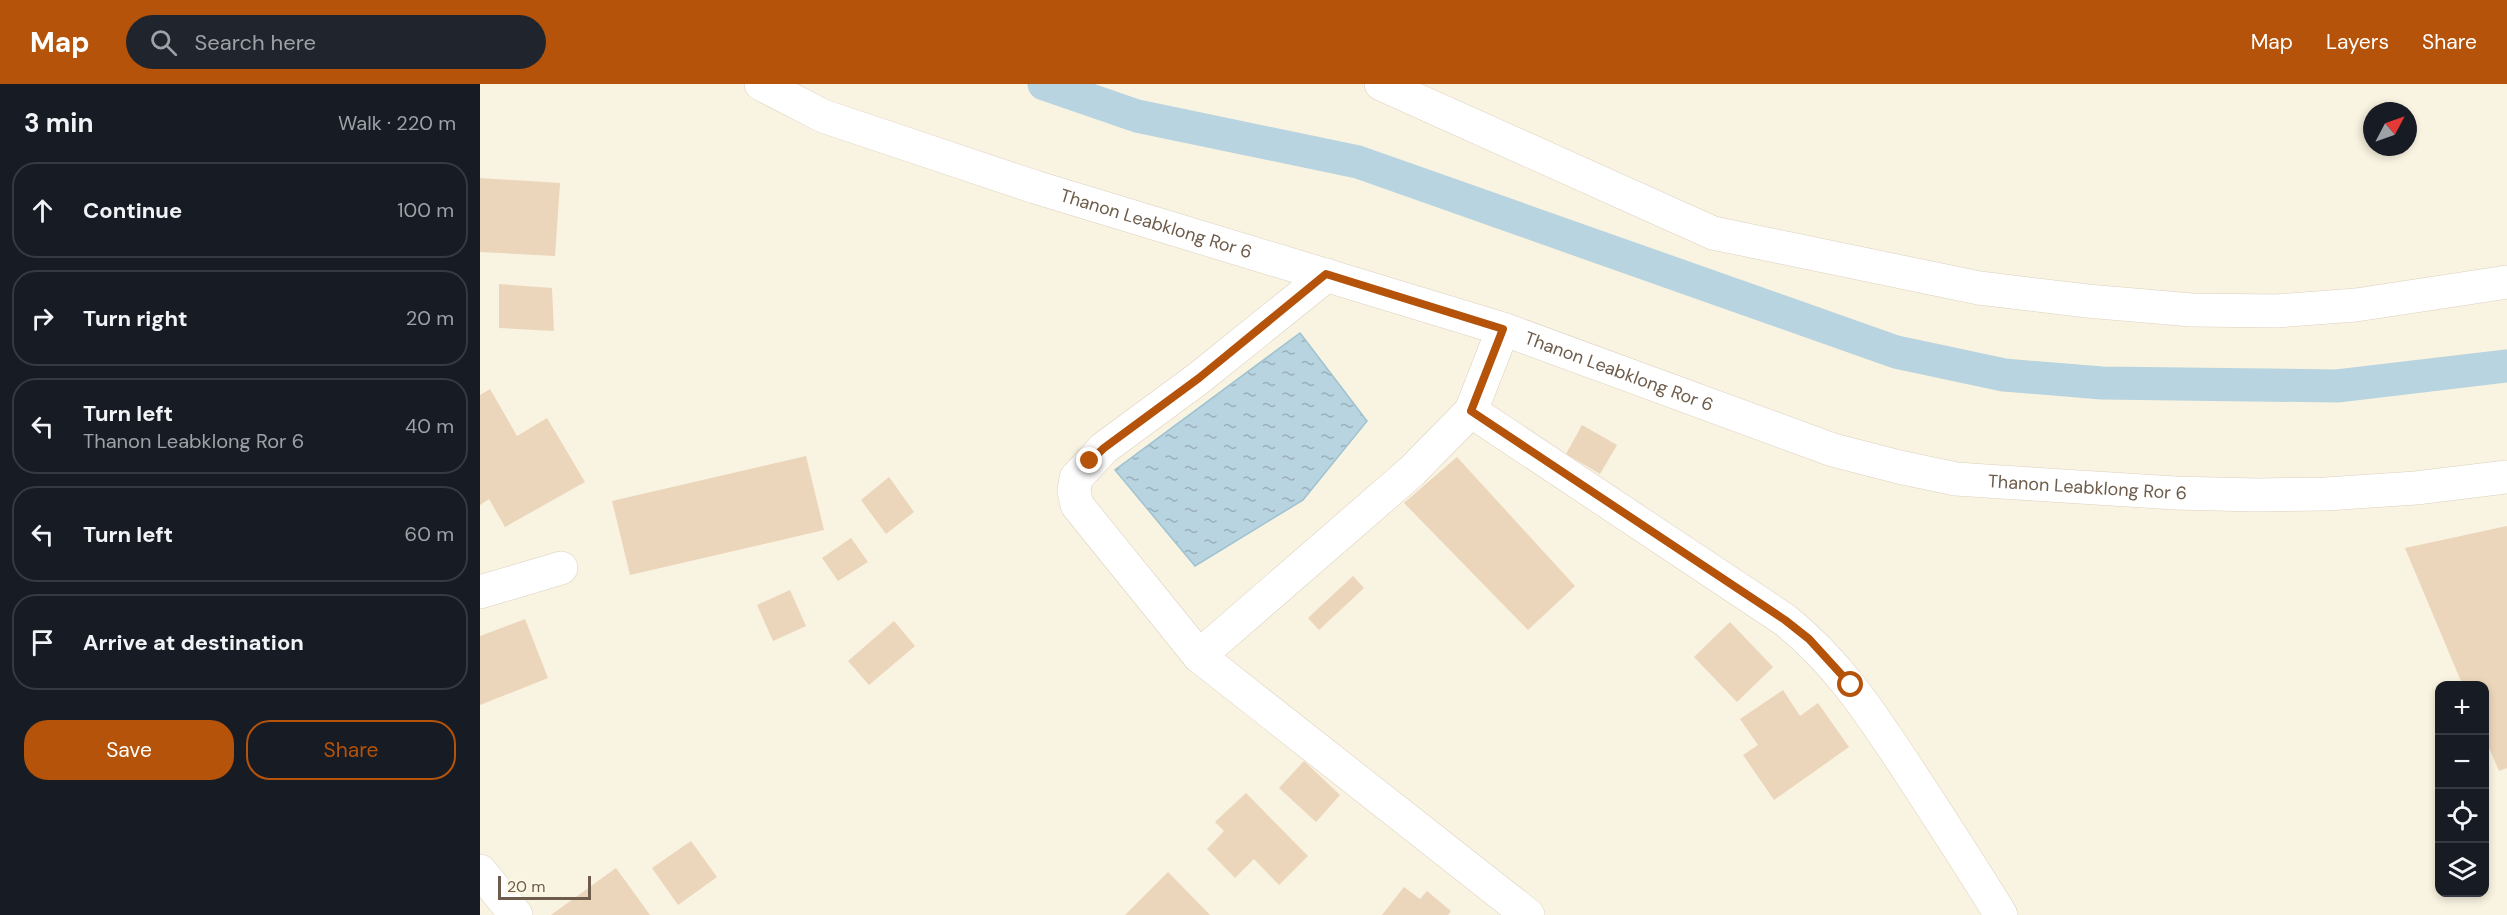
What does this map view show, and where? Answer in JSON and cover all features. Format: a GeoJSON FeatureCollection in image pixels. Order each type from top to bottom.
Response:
{"type":"FeatureCollection","features":[{"type":"Feature","properties":{"kind":"street","name":"Thanon Leabklong Ror 6"},"geometry":{"type":"LineString","coordinates":[[761,84],[834,120],[1035,187],[1503,329],[1833,450],[1956,478],[2175,493],[2256,495],[2326,494],[2416,488],[2507,477]]}},
{"type":"Feature","properties":{"kind":"street"},"geometry":{"type":"LineString","coordinates":[[1381,84],[1713,233],[1979,288],[2180,309],[2277,311],[2356,305],[2507,282]]}},
{"type":"Feature","properties":{"kind":"street"},"geometry":{"type":"LineString","coordinates":[[1326,274],[1199,378],[1104,448],[1077,478],[1074,491],[1077,505],[1199,656],[1528,915]]}},
{"type":"Feature","properties":{"kind":"street"},"geometry":{"type":"LineString","coordinates":[[1199,656],[1411,472],[1471,411],[1503,329]]}},
{"type":"Feature","properties":{"kind":"street"},"geometry":{"type":"LineString","coordinates":[[1471,411],[1776,613],[1809,639],[1851,685],[2001,915]]}},
{"type":"Feature","properties":{"kind":"street"},"geometry":{"type":"LineString","coordinates":[[480,592],[561,568]]}},
{"type":"Feature","properties":{"kind":"street"},"geometry":{"type":"LineString","coordinates":[[480,871],[516,915]]}},
{"type":"Feature","properties":{"kind":"water"},"geometry":{"type":"Polygon","coordinates":[[[1300,333],[1367,421],[1303,500],[1195,566],[1115,470],[1300,333]]]}},
{"type":"Feature","properties":{"kind":"building"},"geometry":{"type":"Polygon","coordinates":[[[480,178],[560,183],[555,256],[480,252],[480,178]]]}},
{"type":"Feature","properties":{"kind":"building"},"geometry":{"type":"Polygon","coordinates":[[[499,284],[552,288],[554,331],[499,328],[499,284]]]}},
{"type":"Feature","properties":{"kind":"building"},"geometry":{"type":"Polygon","coordinates":[[[490,389],[517,436],[547,418],[585,482],[505,527],[489,499],[480,505],[480,395],[490,389]]]}},
{"type":"Feature","properties":{"kind":"building"},"geometry":{"type":"Polygon","coordinates":[[[1582,425],[1617,445],[1600,474],[1566,454],[1582,425]]]}},
{"type":"Feature","properties":{"kind":"building"},"geometry":{"type":"Polygon","coordinates":[[[806,456],[824,530],[630,575],[612,501],[806,456]]]}},
{"type":"Feature","properties":{"kind":"building"},"geometry":{"type":"Polygon","coordinates":[[[1457,457],[1575,586],[1528,630],[1404,503],[1457,457]]]}},
{"type":"Feature","properties":{"kind":"building"},"geometry":{"type":"Polygon","coordinates":[[[889,477],[914,512],[886,534],[861,500],[889,477]]]}},
{"type":"Feature","properties":{"kind":"building"},"geometry":{"type":"Polygon","coordinates":[[[2507,526],[2507,768],[2499,771],[2489,748],[2489,681],[2461,681],[2405,548],[2507,526]]]}},
{"type":"Feature","properties":{"kind":"building"},"geometry":{"type":"Polygon","coordinates":[[[851,538],[868,562],[838,581],[822,558],[851,538]]]}},
{"type":"Feature","properties":{"kind":"building"},"geometry":{"type":"Polygon","coordinates":[[[1353,576],[1364,588],[1319,630],[1308,618],[1353,576]]]}},
{"type":"Feature","properties":{"kind":"building"},"geometry":{"type":"Polygon","coordinates":[[[790,590],[806,626],[773,641],[757,605],[790,590]]]}},
{"type":"Feature","properties":{"kind":"building"},"geometry":{"type":"Polygon","coordinates":[[[525,619],[548,678],[480,705],[480,636],[525,619]]]}},
{"type":"Feature","properties":{"kind":"building"},"geometry":{"type":"Polygon","coordinates":[[[894,621],[915,646],[869,685],[848,661],[894,621]]]}},
{"type":"Feature","properties":{"kind":"building"},"geometry":{"type":"Polygon","coordinates":[[[1730,622],[1773,667],[1737,702],[1694,657],[1730,622]]]}},
{"type":"Feature","properties":{"kind":"building"},"geometry":{"type":"Polygon","coordinates":[[[1783,690],[1800,716],[1818,703],[1849,747],[1774,800],[1743,755],[1758,745],[1740,719],[1783,690]]]}},
{"type":"Feature","properties":{"kind":"building"},"geometry":{"type":"Polygon","coordinates":[[[1304,761],[1340,795],[1316,822],[1279,788],[1304,761]]]}},
{"type":"Feature","properties":{"kind":"building"},"geometry":{"type":"Polygon","coordinates":[[[1246,793],[1308,856],[1279,885],[1254,859],[1235,878],[1207,849],[1224,831],[1215,822],[1246,793]]]}},
{"type":"Feature","properties":{"kind":"building"},"geometry":{"type":"Polygon","coordinates":[[[691,841],[717,877],[678,905],[652,868],[691,841]]]}},
{"type":"Feature","properties":{"kind":"building"},"geometry":{"type":"Polygon","coordinates":[[[616,868],[650,915],[551,915],[616,868]]]}},
{"type":"Feature","properties":{"kind":"building"},"geometry":{"type":"Polygon","coordinates":[[[1168,872],[1210,915],[1125,915],[1168,872]]]}},
{"type":"Feature","properties":{"kind":"building"},"geometry":{"type":"Polygon","coordinates":[[[1404,887],[1420,899],[1427,891],[1451,911],[1448,915],[1382,915],[1404,887]]]}},
{"type":"Feature","properties":{"kind":"waterway"},"geometry":{"type":"LineString","coordinates":[[1044,84],[1137,116],[1358,162],[1896,352],[2004,375],[2102,383],[2337,386],[2507,366]]}},
{"type":"Feature","properties":{"kind":"route"},"geometry":{"type":"LineString","coordinates":[[1090,461],[1104,448],[1199,378],[1326,274],[1503,329],[1471,411],[1785,620],[1809,639],[1851,685]]}}]}
